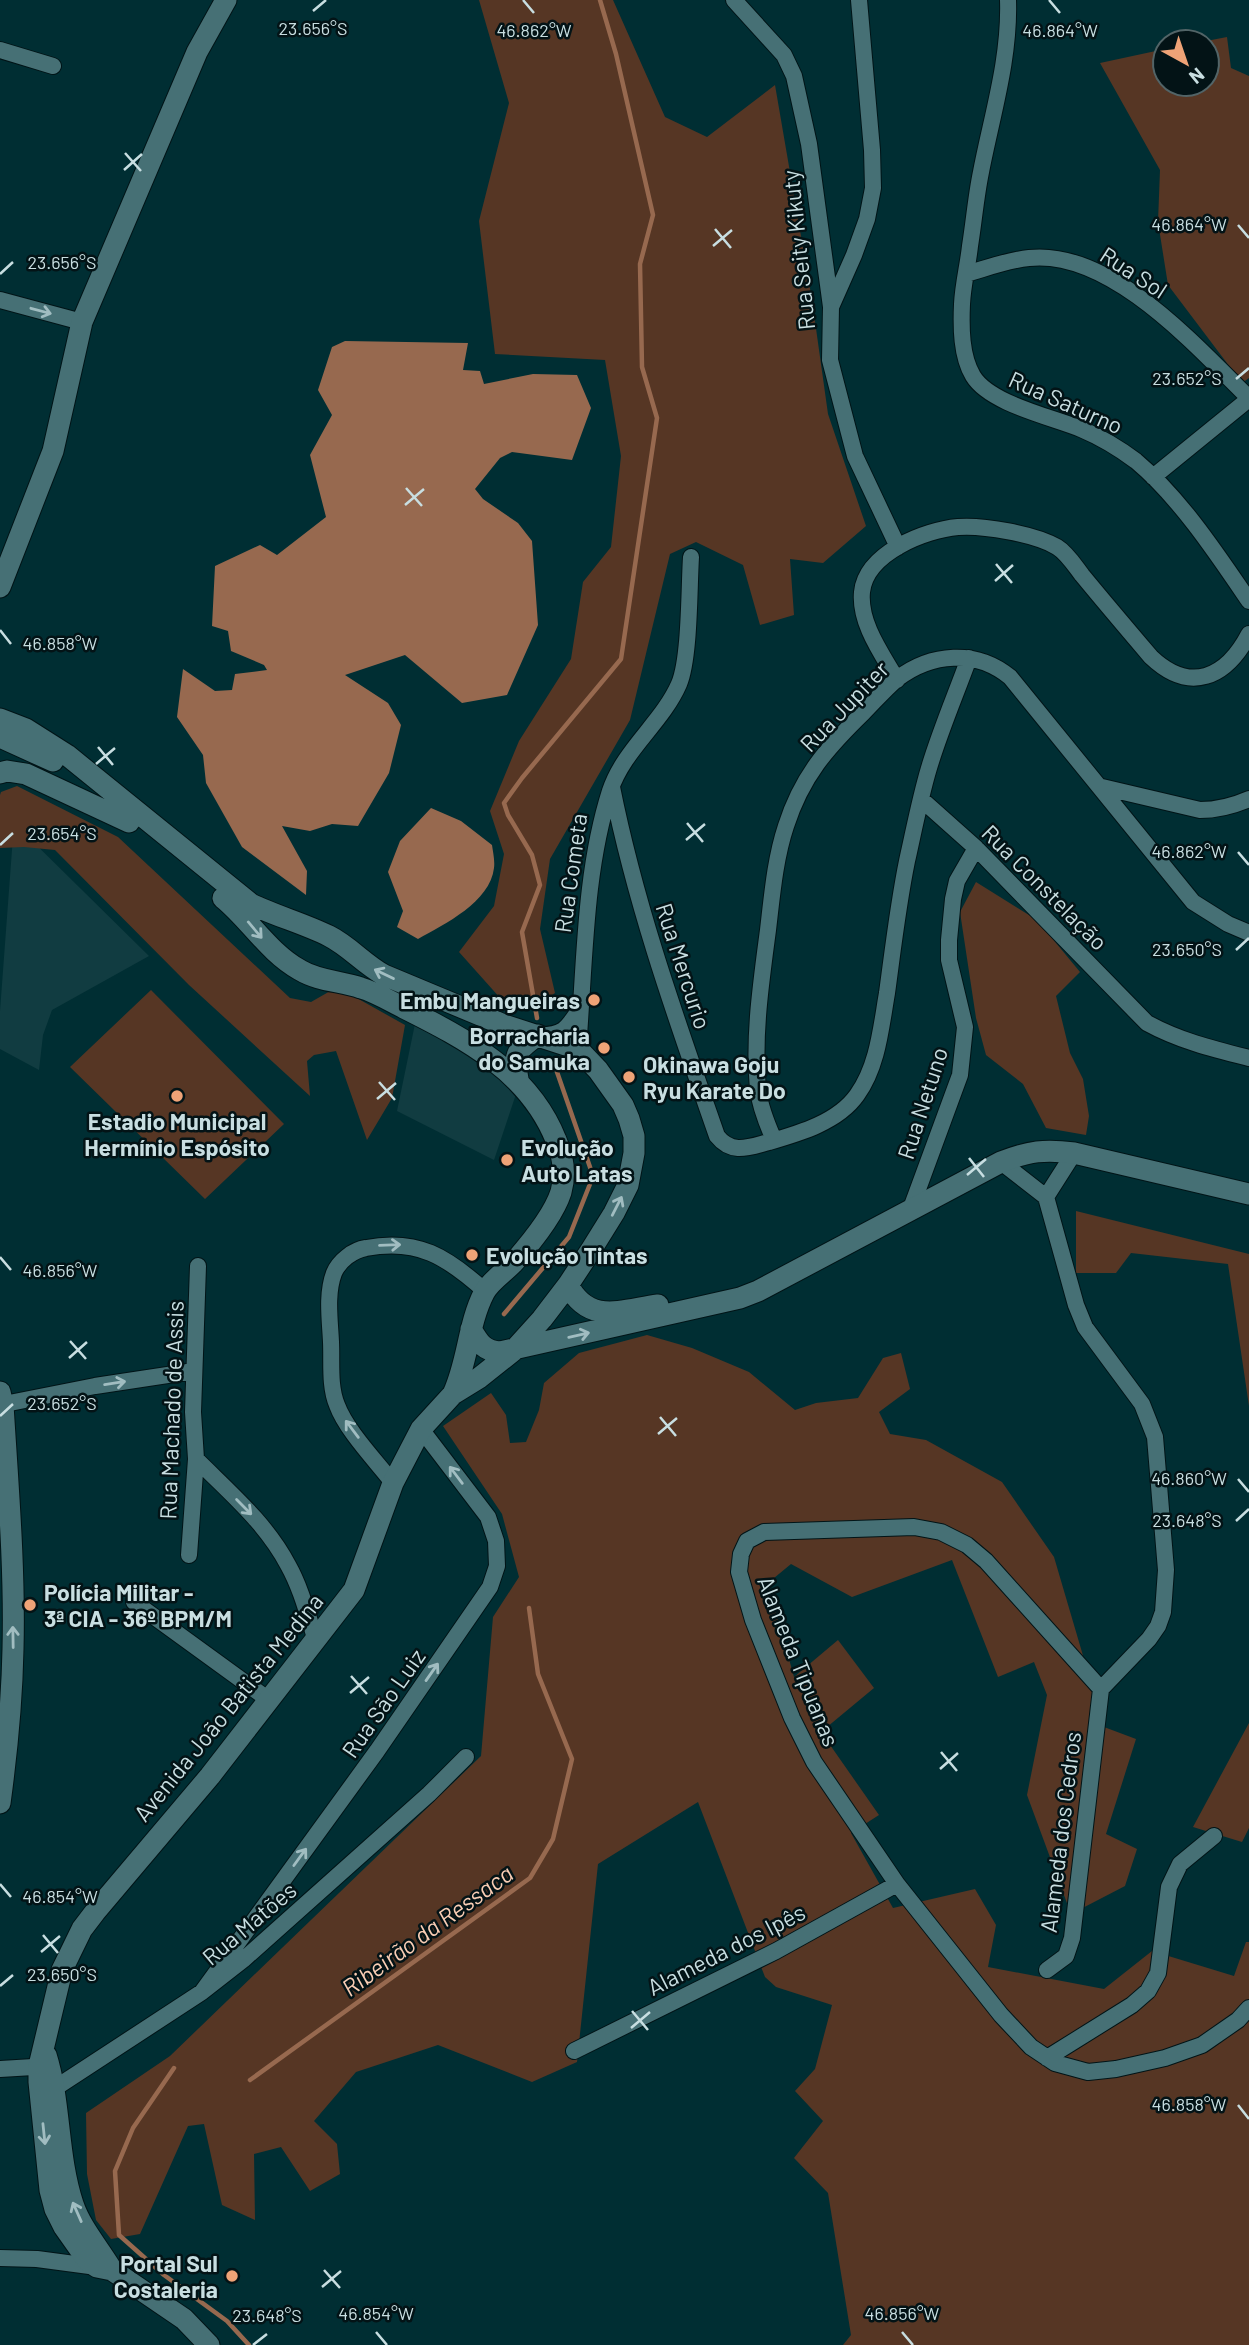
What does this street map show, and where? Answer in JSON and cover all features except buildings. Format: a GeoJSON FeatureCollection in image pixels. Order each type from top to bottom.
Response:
{"type":"FeatureCollection","features":[{"type":"Feature","properties":{"kind":"main road"},"geometry":{"type":"LineString","coordinates":[[0,587],[53,450],[82,322],[197,52],[226,0]]}},
{"type":"Feature","properties":{"kind":"main road"},"geometry":{"type":"LineString","coordinates":[[0,719],[26,729],[67,755],[251,904],[330,936],[384,975],[504,1025],[578,1048],[623,1105],[634,1136],[634,1153],[628,1185],[614,1213],[568,1285]]}},
{"type":"Feature","properties":{"kind":"main road"},"geometry":{"type":"LineString","coordinates":[[0,737],[56,762],[239,911],[289,964],[315,977],[362,988],[453,1032],[518,1079],[549,1122],[561,1153],[564,1173],[561,1192],[540,1227],[514,1262],[485,1291],[471,1329],[478,1342],[490,1351],[513,1351]]}},
{"type":"Feature","properties":{"kind":"main road"},"geometry":{"type":"LineString","coordinates":[[0,774],[6,771],[26,774],[129,822]]}},
{"type":"Feature","properties":{"kind":"main road"},"geometry":{"type":"LineString","coordinates":[[315,977],[332,971],[337,965],[339,953],[330,936]]}},
{"type":"Feature","properties":{"kind":"main road"},"geometry":{"type":"LineString","coordinates":[[518,1079],[514,1061],[516,1055],[538,1035]]}},
{"type":"Feature","properties":{"kind":"main road","name":"Avenida João Batista Medina"},"geometry":{"type":"LineString","coordinates":[[513,1351],[717,1305],[758,1291],[1002,1162],[1024,1153],[1046,1150],[1074,1153],[1249,1194]]}},
{"type":"Feature","properties":{"kind":"main road","name":"Avenida João Batista Medina"},"geometry":{"type":"LineString","coordinates":[[209,2345],[184,2319],[104,2268],[88,2261],[55,2209],[50,2190],[42,2071],[62,1970],[82,1929],[210,1776],[354,1590],[393,1483],[421,1429],[453,1394],[479,1378],[513,1351],[568,1285],[578,1300],[586,1306],[598,1312],[608,1312],[672,1303],[789,1273]]}},
{"type":"Feature","properties":{"kind":"main road","name":"Avenida João Batista Medina"},"geometry":{"type":"LineString","coordinates":[[453,1394],[471,1329]]}},
{"type":"Feature","properties":{"kind":"main road"},"geometry":{"type":"LineString","coordinates":[[0,1803],[6,1763],[13,1650],[11,1541],[1,1401]]}},
{"type":"Feature","properties":{"kind":"street","name":"Rua Seity Kikuty"},"geometry":{"type":"LineString","coordinates":[[734,0],[784,55],[794,76],[809,144],[831,307],[830,360],[855,456],[898,547]]}},
{"type":"Feature","properties":{"kind":"street"},"geometry":{"type":"LineString","coordinates":[[831,307],[863,231],[873,188],[859,0]]}},
{"type":"Feature","properties":{"kind":"street","name":"Rua Saturno"},"geometry":{"type":"LineString","coordinates":[[1008,0],[1009,18],[1003,72],[981,174],[962,303],[963,342],[969,368],[986,390],[1005,400],[1085,430],[1128,455],[1153,477],[1206,541],[1249,601]]}},
{"type":"Feature","properties":{"kind":"street"},"geometry":{"type":"LineString","coordinates":[[0,50],[53,66]]}},
{"type":"Feature","properties":{"kind":"street","name":"Rua Sol"},"geometry":{"type":"LineString","coordinates":[[966,274],[1029,258],[1049,258],[1103,273],[1160,314],[1249,398]]}},
{"type":"Feature","properties":{"kind":"street"},"geometry":{"type":"LineString","coordinates":[[0,300],[82,322]]}},
{"type":"Feature","properties":{"kind":"street"},"geometry":{"type":"LineString","coordinates":[[1153,477],[1249,398]]}},
{"type":"Feature","properties":{"kind":"street"},"geometry":{"type":"LineString","coordinates":[[897,680],[879,649],[862,606],[862,589],[870,571],[898,547],[929,534],[960,527],[1012,533],[1057,547],[1151,657],[1164,669],[1178,676],[1194,678],[1212,674],[1232,659],[1249,634]]}},
{"type":"Feature","properties":{"kind":"street","name":"Rua Cometa"},"geometry":{"type":"LineString","coordinates":[[578,1048],[593,862],[600,828],[611,787],[623,764],[669,702],[680,682],[685,660],[691,557]]}},
{"type":"Feature","properties":{"kind":"street","name":"Rua Jupiter"},"geometry":{"type":"LineString","coordinates":[[774,1140],[763,1114],[758,1092],[758,1009],[773,883],[785,827],[800,790],[819,759],[897,680],[927,662],[945,657],[970,658],[994,665],[1010,677],[1193,902],[1228,924],[1249,933]]}},
{"type":"Feature","properties":{"kind":"street"},"geometry":{"type":"LineString","coordinates":[[774,1140],[824,1122],[842,1111],[857,1094],[870,1069],[880,1035],[906,865],[921,799],[929,767],[970,658]]}},
{"type":"Feature","properties":{"kind":"street","name":"Rua Mercurio"},"geometry":{"type":"LineString","coordinates":[[611,787],[645,924],[717,1136],[723,1144],[742,1149],[774,1140]]}},
{"type":"Feature","properties":{"kind":"street"},"geometry":{"type":"LineString","coordinates":[[1102,787],[1200,810],[1212,810],[1249,799]]}},
{"type":"Feature","properties":{"kind":"street","name":"Rua Constelação"},"geometry":{"type":"LineString","coordinates":[[921,799],[976,848],[1147,1023],[1172,1037],[1249,1058]]}},
{"type":"Feature","properties":{"kind":"street","name":"Rua Netuno"},"geometry":{"type":"LineString","coordinates":[[910,1211],[960,1075],[965,1027],[949,960],[949,940],[957,881],[976,848]]}},
{"type":"Feature","properties":{"kind":"street"},"geometry":{"type":"LineString","coordinates":[[538,1035],[556,1035],[568,1027],[581,1007]]}},
{"type":"Feature","properties":{"kind":"street"},"geometry":{"type":"LineString","coordinates":[[1046,1197],[1074,1153]]}},
{"type":"Feature","properties":{"kind":"street"},"geometry":{"type":"LineString","coordinates":[[1002,1162],[1046,1197],[1076,1305],[1086,1326],[1142,1404],[1155,1437],[1166,1570],[1163,1612],[1149,1639],[1101,1689]]}},
{"type":"Feature","properties":{"kind":"street"},"geometry":{"type":"LineString","coordinates":[[393,1483],[344,1419],[337,1405],[333,1390],[329,1306],[335,1270],[345,1258],[361,1249],[389,1243],[420,1247],[459,1268],[485,1291]]}},
{"type":"Feature","properties":{"kind":"street","name":"Rua Machado de Assis"},"geometry":{"type":"LineString","coordinates":[[189,1555],[196,1459],[193,1412],[198,1266]]}},
{"type":"Feature","properties":{"kind":"street"},"geometry":{"type":"LineString","coordinates":[[1,1401],[194,1371]]}},
{"type":"Feature","properties":{"kind":"street","name":"Rua São Luiz"},"geometry":{"type":"LineString","coordinates":[[202,1992],[372,1759],[490,1587],[497,1566],[496,1541],[488,1517],[421,1429]]}},
{"type":"Feature","properties":{"kind":"street"},"geometry":{"type":"LineString","coordinates":[[196,1459],[255,1518],[275,1543],[289,1566],[316,1641]]}},
{"type":"Feature","properties":{"kind":"street","name":"Alameda Tipuanas"},"geometry":{"type":"LineString","coordinates":[[1101,1689],[986,1561],[967,1545],[941,1532],[914,1527],[764,1532],[747,1541],[741,1553],[739,1572],[753,1620],[792,1718],[814,1762],[897,1884],[1001,2015],[1031,2047],[1055,2063],[1088,2071],[1116,2069],[1164,2058],[1202,2045],[1238,2020],[1249,2008]]}},
{"type":"Feature","properties":{"kind":"street"},"geometry":{"type":"LineString","coordinates":[[134,1602],[269,1700]]}},
{"type":"Feature","properties":{"kind":"street","name":"Alameda dos Cedros"},"geometry":{"type":"LineString","coordinates":[[1047,1970],[1066,1956],[1072,1938],[1101,1689]]}},
{"type":"Feature","properties":{"kind":"street","name":"Rua Matões"},"geometry":{"type":"LineString","coordinates":[[42,2071],[202,1992],[282,1928],[466,1757]]}},
{"type":"Feature","properties":{"kind":"street"},"geometry":{"type":"LineString","coordinates":[[1047,2058],[1132,2005],[1147,1991],[1158,1973],[1169,1887],[1180,1864],[1214,1836]]}},
{"type":"Feature","properties":{"kind":"street","name":"Alameda dos Ipês"},"geometry":{"type":"LineString","coordinates":[[575,2051],[776,1951],[897,1884]]}},
{"type":"Feature","properties":{"kind":"street"},"geometry":{"type":"LineString","coordinates":[[0,2069],[42,2071]]}},
{"type":"Feature","properties":{"kind":"street"},"geometry":{"type":"LineString","coordinates":[[0,2258],[37,2259],[104,2268]]}},
{"type":"Feature","properties":{"kind":"shaded area"},"geometry":{"type":"Polygon","coordinates":[[[479,0],[613,0],[665,117],[707,137],[775,85],[812,300],[828,414],[866,526],[823,563],[790,559],[794,615],[760,625],[743,565],[696,542],[670,554],[630,720],[550,859],[540,929],[555,993],[530,1010],[501,999],[459,952],[494,906],[504,854],[490,811],[519,741],[571,659],[583,582],[611,547],[621,456],[605,360],[495,354],[479,221],[509,103],[479,0]]]}},
{"type":"Feature","properties":{"kind":"shaded area"},"geometry":{"type":"Polygon","coordinates":[[[1227,37],[1231,68],[1249,76],[1249,378],[1242,383],[1168,285],[1158,222],[1160,170],[1100,63],[1151,52],[1151,98],[1221,98],[1221,38],[1227,37]]]}},
{"type":"Feature","properties":{"kind":"shaded area"},"geometry":{"type":"Polygon","coordinates":[[[345,341],[468,343],[463,370],[480,371],[484,384],[533,374],[577,375],[591,408],[572,460],[512,452],[500,458],[475,489],[483,499],[518,523],[532,541],[538,625],[507,695],[462,703],[405,655],[345,675],[388,703],[401,725],[389,773],[358,826],[332,824],[310,831],[282,826],[307,871],[306,895],[242,847],[206,783],[203,755],[177,717],[183,669],[215,691],[232,690],[235,674],[267,670],[264,665],[231,651],[228,631],[212,626],[215,566],[260,545],[277,555],[326,517],[310,455],[332,415],[318,390],[332,347],[345,341]]]}},
{"type":"Feature","properties":{"kind":"shaded area"},"geometry":{"type":"Polygon","coordinates":[[[17,786],[118,837],[290,998],[311,1002],[332,990],[355,997],[405,1025],[392,1098],[367,1140],[336,1051],[314,1055],[307,1061],[310,1096],[189,985],[55,850],[0,848],[0,795],[1,792],[17,786]]]}},
{"type":"Feature","properties":{"kind":"shaded area"},"geometry":{"type":"Polygon","coordinates":[[[431,808],[461,821],[492,845],[494,868],[484,891],[465,911],[418,939],[397,927],[403,911],[388,872],[400,841],[431,808]]]}},
{"type":"Feature","properties":{"kind":"shaded area"},"geometry":{"type":"Polygon","coordinates":[[[14,823],[149,956],[52,1010],[43,1035],[39,1070],[0,1049],[0,1011],[14,823]]]}},
{"type":"Feature","properties":{"kind":"shaded area"},"geometry":{"type":"Polygon","coordinates":[[[976,882],[1037,920],[1080,972],[1056,996],[1070,1053],[1083,1079],[1089,1116],[1086,1135],[1046,1128],[1023,1084],[986,1055],[976,1018],[960,912],[976,882]]]}},
{"type":"Feature","properties":{"kind":"shaded area","name":"Estadio Municipal Hermínio Espósito"},"geometry":{"type":"Polygon","coordinates":[[[151,990],[284,1124],[205,1199],[70,1067],[151,990]]]}},
{"type":"Feature","properties":{"kind":"shaded area"},"geometry":{"type":"Polygon","coordinates":[[[416,1019],[466,1043],[517,1091],[494,1160],[397,1111],[416,1019]]]}},
{"type":"Feature","properties":{"kind":"shaded area"},"geometry":{"type":"Polygon","coordinates":[[[1076,1211],[1249,1254],[1249,1406],[1228,1264],[1131,1253],[1116,1273],[1076,1273],[1076,1211]]]}},
{"type":"Feature","properties":{"kind":"shaded area"},"geometry":{"type":"Polygon","coordinates":[[[647,1335],[692,1348],[749,1372],[795,1410],[816,1403],[858,1398],[883,1358],[901,1353],[910,1389],[879,1412],[890,1434],[926,1440],[1002,1482],[1054,1557],[1104,1727],[1136,1739],[1106,1834],[1137,1849],[1125,1886],[1071,1914],[1027,1795],[1047,1695],[1034,1662],[998,1677],[952,1560],[852,1597],[791,1564],[768,1583],[794,1677],[838,1640],[874,1688],[821,1732],[879,1815],[851,1833],[893,1908],[975,1889],[996,1925],[988,1967],[1104,1989],[1152,1951],[1234,1976],[1246,1942],[1249,1942],[1249,2345],[843,2345],[851,2335],[828,2193],[794,2158],[823,2121],[795,2091],[815,2069],[832,2005],[776,1987],[765,1977],[698,1802],[598,1864],[577,2062],[532,2082],[438,2045],[356,2072],[314,2121],[337,2144],[340,2174],[310,2191],[281,2147],[254,2154],[255,2220],[222,2205],[204,2124],[188,2126],[140,2234],[111,2239],[96,2220],[87,2174],[86,2113],[170,2056],[481,1756],[493,1617],[519,1577],[502,1514],[443,1426],[491,1393],[506,1415],[510,1443],[526,1442],[539,1410],[544,1383],[579,1353],[647,1335]]]}},
{"type":"Feature","properties":{"kind":"shaded area"},"geometry":{"type":"Polygon","coordinates":[[[1249,1723],[1249,1828],[1242,1842],[1193,1827],[1249,1723]]]}},
{"type":"Feature","properties":{"kind":"waterway"},"geometry":{"type":"LineString","coordinates":[[537,1018],[522,932],[540,885],[532,855],[508,815],[504,803],[621,659],[657,418],[642,367],[640,264],[653,215],[616,54],[600,0]]}},
{"type":"Feature","properties":{"kind":"waterway"},"geometry":{"type":"LineString","coordinates":[[504,1314],[569,1237],[590,1184],[591,1170],[557,1072]]}},
{"type":"Feature","properties":{"kind":"waterway","name":"Ribeirão da Ressaca"},"geometry":{"type":"LineString","coordinates":[[250,2080],[530,1878],[553,1839],[572,1759],[538,1674],[529,1608]]}},
{"type":"Feature","properties":{"kind":"waterway"},"geometry":{"type":"LineString","coordinates":[[174,2068],[133,2128],[115,2171],[119,2235],[164,2275],[227,2321],[249,2345]]}},
{"type":"Feature","properties":{"kind":"place","name":"Embu Mangueiras"},"geometry":{"type":"Point","coordinates":[594,1000]}},
{"type":"Feature","properties":{"kind":"place","name":"Borracharia do Samuka"},"geometry":{"type":"Point","coordinates":[604,1048]}},
{"type":"Feature","properties":{"kind":"place","name":"Okinawa Goju Ryu Karate Do"},"geometry":{"type":"Point","coordinates":[629,1077]}},
{"type":"Feature","properties":{"kind":"place","name":"Estadio Municipal Hermínio Espósito"},"geometry":{"type":"Point","coordinates":[177,1096]}},
{"type":"Feature","properties":{"kind":"place","name":"Evolução Auto Latas"},"geometry":{"type":"Point","coordinates":[507,1160]}},
{"type":"Feature","properties":{"kind":"place","name":"Evolução Tintas"},"geometry":{"type":"Point","coordinates":[472,1255]}},
{"type":"Feature","properties":{"kind":"place","name":"Polícia Militar - 3ª CIA - 36º BPM/M"},"geometry":{"type":"Point","coordinates":[30,1605]}},
{"type":"Feature","properties":{"kind":"place","name":"Portal Sul Costaleria"},"geometry":{"type":"Point","coordinates":[232,2276]}}]}
